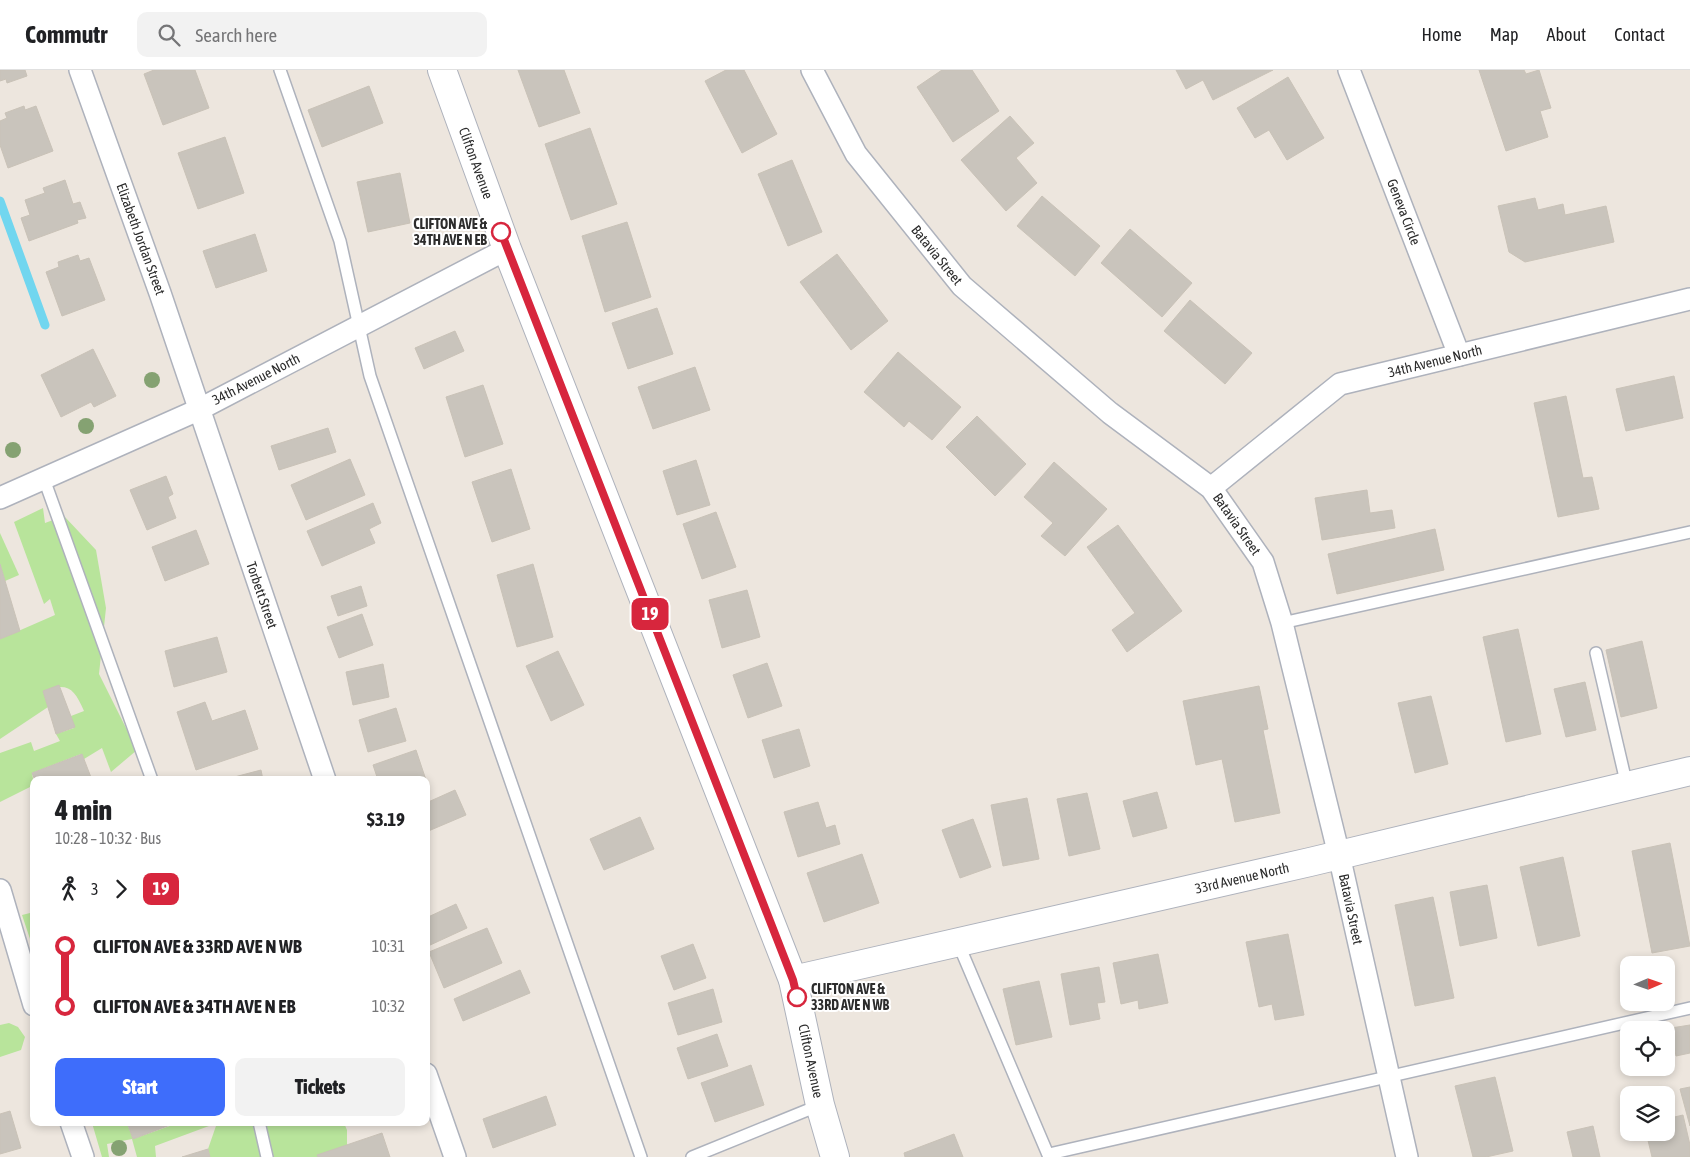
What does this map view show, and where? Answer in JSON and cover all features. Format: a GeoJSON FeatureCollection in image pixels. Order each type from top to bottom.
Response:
{"type":"FeatureCollection","features":[{"type":"Feature","properties":{"kind":"street","name":"Elizabeth Jordan Street"},"geometry":{"type":"LineString","coordinates":[[80,70],[160,293],[198,410]]}},
{"type":"Feature","properties":{"kind":"street","name":"Clifton Avenue"},"geometry":{"type":"LineString","coordinates":[[442,70],[507,249],[793,980],[820,1105],[835,1157]]}},
{"type":"Feature","properties":{"kind":"street","name":"Batavia Street"},"geometry":{"type":"LineString","coordinates":[[812,70],[856,154],[962,286],[1110,413],[1212,488],[1263,562],[1282,622],[1340,855],[1407,1157]]}},
{"type":"Feature","properties":{"kind":"street","name":"Geneva Circle"},"geometry":{"type":"LineString","coordinates":[[1349,70],[1459,355]]}},
{"type":"Feature","properties":{"kind":"street","name":"34th Avenue North"},"geometry":{"type":"LineString","coordinates":[[0,498],[198,410],[507,249]]}},
{"type":"Feature","properties":{"kind":"street","name":"34th Avenue North"},"geometry":{"type":"LineString","coordinates":[[1212,488],[1340,384],[1690,299]]}},
{"type":"Feature","properties":{"kind":"street","name":"Torbett Street"},"geometry":{"type":"LineString","coordinates":[[198,410],[324,776]]}},
{"type":"Feature","properties":{"kind":"street","name":"33rd Avenue North"},"geometry":{"type":"LineString","coordinates":[[793,980],[1340,855],[1690,771]]}},
{"type":"Feature","properties":{"kind":"street"},"geometry":{"type":"LineString","coordinates":[[0,890],[30,992]]}},
{"type":"Feature","properties":{"kind":"street"},"geometry":{"type":"LineString","coordinates":[[430,1085],[455,1157]]}},
{"type":"Feature","properties":{"kind":"street"},"geometry":{"type":"LineString","coordinates":[[72,1126],[83,1157]]}},
{"type":"Feature","properties":{"kind":"lane"},"geometry":{"type":"LineString","coordinates":[[280,70],[340,241],[370,376],[641,1157]]}},
{"type":"Feature","properties":{"kind":"lane"},"geometry":{"type":"LineString","coordinates":[[44,479],[151,776]]}},
{"type":"Feature","properties":{"kind":"lane"},"geometry":{"type":"LineString","coordinates":[[1282,622],[1690,532]]}},
{"type":"Feature","properties":{"kind":"lane"},"geometry":{"type":"LineString","coordinates":[[1596,653],[1627,786]]}},
{"type":"Feature","properties":{"kind":"lane"},"geometry":{"type":"LineString","coordinates":[[958,942],[1049,1156],[1690,1008]]}},
{"type":"Feature","properties":{"kind":"lane"},"geometry":{"type":"LineString","coordinates":[[692,1157],[820,1105]]}},
{"type":"Feature","properties":{"kind":"lane"},"geometry":{"type":"LineString","coordinates":[[260,1126],[267,1157]]}},
{"type":"Feature","properties":{"kind":"green space"},"geometry":{"type":"Polygon","coordinates":[[[43,508],[45,523],[64,516],[96,550],[106,608],[99,674],[137,750],[111,772],[102,748],[84,759],[81,754],[32,773],[32,776],[30,776],[30,787],[0,802],[0,753],[31,742],[34,751],[60,741],[56,734],[74,728],[71,716],[84,711],[77,697],[69,689],[59,687],[43,691],[48,707],[0,739],[0,639],[55,615],[50,599],[44,604],[14,522],[43,508]]]}},
{"type":"Feature","properties":{"kind":"green space"},"geometry":{"type":"Polygon","coordinates":[[[0,533],[19,575],[5,581],[0,564],[0,533]]]}},
{"type":"Feature","properties":{"kind":"green space"},"geometry":{"type":"Polygon","coordinates":[[[30,913],[30,939],[22,915],[30,913]]]}},
{"type":"Feature","properties":{"kind":"green space"},"geometry":{"type":"Polygon","coordinates":[[[9,1023],[18,1027],[25,1037],[21,1050],[0,1057],[0,1025],[9,1023]]]}},
{"type":"Feature","properties":{"kind":"green space"},"geometry":{"type":"Polygon","coordinates":[[[93,1126],[128,1126],[133,1139],[170,1126],[209,1126],[155,1146],[156,1157],[137,1157],[132,1139],[107,1144],[109,1157],[102,1157],[93,1126]]]}},
{"type":"Feature","properties":{"kind":"green space"},"geometry":{"type":"Polygon","coordinates":[[[216,1126],[345,1126],[347,1130],[347,1151],[334,1157],[210,1157],[208,1149],[216,1126]]]}},
{"type":"Feature","properties":{"kind":"building"},"geometry":{"type":"Polygon","coordinates":[[[0,70],[25,70],[27,76],[7,83],[6,79],[0,81],[0,70]]]}},
{"type":"Feature","properties":{"kind":"building"},"geometry":{"type":"Polygon","coordinates":[[[154,70],[195,70],[209,108],[163,125],[144,74],[154,70]]]}},
{"type":"Feature","properties":{"kind":"building"},"geometry":{"type":"Polygon","coordinates":[[[518,70],[564,70],[580,113],[539,127],[518,70]]]}},
{"type":"Feature","properties":{"kind":"building"},"geometry":{"type":"Polygon","coordinates":[[[726,70],[744,70],[777,134],[742,153],[705,81],[726,70]]]}},
{"type":"Feature","properties":{"kind":"building"},"geometry":{"type":"Polygon","coordinates":[[[942,70],[972,70],[999,111],[953,142],[917,87],[942,70]]]}},
{"type":"Feature","properties":{"kind":"building"},"geometry":{"type":"Polygon","coordinates":[[[1176,70],[1273,70],[1213,100],[1203,80],[1186,89],[1176,70]]]}},
{"type":"Feature","properties":{"kind":"building"},"geometry":{"type":"Polygon","coordinates":[[[1479,70],[1524,70],[1526,74],[1539,70],[1551,108],[1540,111],[1548,137],[1506,151],[1479,70]]]}},
{"type":"Feature","properties":{"kind":"building"},"geometry":{"type":"Polygon","coordinates":[[[1288,77],[1324,138],[1287,160],[1269,130],[1255,138],[1237,108],[1288,77]]]}},
{"type":"Feature","properties":{"kind":"building"},"geometry":{"type":"Polygon","coordinates":[[[369,86],[383,123],[322,147],[308,110],[369,86]]]}},
{"type":"Feature","properties":{"kind":"building"},"geometry":{"type":"Polygon","coordinates":[[[24,106],[25,110],[36,106],[53,151],[8,168],[0,145],[0,121],[7,118],[5,113],[24,106]]]}},
{"type":"Feature","properties":{"kind":"building"},"geometry":{"type":"Polygon","coordinates":[[[1010,116],[1034,143],[1016,158],[1037,183],[1006,211],[961,160],[1010,116]]]}},
{"type":"Feature","properties":{"kind":"building"},"geometry":{"type":"Polygon","coordinates":[[[590,128],[617,204],[571,220],[545,144],[590,128]]]}},
{"type":"Feature","properties":{"kind":"building"},"geometry":{"type":"Polygon","coordinates":[[[225,137],[244,193],[198,209],[178,153],[225,137]]]}},
{"type":"Feature","properties":{"kind":"building"},"geometry":{"type":"Polygon","coordinates":[[[792,160],[822,232],[788,246],[758,174],[792,160]]]}},
{"type":"Feature","properties":{"kind":"building"},"geometry":{"type":"Polygon","coordinates":[[[400,173],[410,223],[368,232],[357,182],[400,173]]]}},
{"type":"Feature","properties":{"kind":"building"},"geometry":{"type":"Polygon","coordinates":[[[65,180],[73,204],[80,202],[86,218],[77,220],[78,223],[29,241],[21,218],[30,215],[25,200],[45,193],[43,188],[65,180]]]}},
{"type":"Feature","properties":{"kind":"building"},"geometry":{"type":"Polygon","coordinates":[[[1042,196],[1100,246],[1075,276],[1017,226],[1042,196]]]}},
{"type":"Feature","properties":{"kind":"building"},"geometry":{"type":"Polygon","coordinates":[[[1535,198],[1538,210],[1563,204],[1565,215],[1606,206],[1614,242],[1525,262],[1509,252],[1498,206],[1535,198]]]}},
{"type":"Feature","properties":{"kind":"building"},"geometry":{"type":"Polygon","coordinates":[[[627,222],[651,297],[605,312],[582,236],[627,222]]]}},
{"type":"Feature","properties":{"kind":"building"},"geometry":{"type":"Polygon","coordinates":[[[1130,229],[1192,283],[1162,317],[1101,263],[1130,229]]]}},
{"type":"Feature","properties":{"kind":"building"},"geometry":{"type":"Polygon","coordinates":[[[255,234],[267,271],[216,288],[203,251],[255,234]]]}},
{"type":"Feature","properties":{"kind":"building"},"geometry":{"type":"Polygon","coordinates":[[[837,254],[888,321],[851,350],[800,282],[837,254]]]}},
{"type":"Feature","properties":{"kind":"building"},"geometry":{"type":"Polygon","coordinates":[[[78,255],[80,261],[89,258],[105,300],[62,316],[46,272],[59,267],[58,262],[78,255]]]}},
{"type":"Feature","properties":{"kind":"building"},"geometry":{"type":"Polygon","coordinates":[[[1190,300],[1252,353],[1225,384],[1164,331],[1190,300]]]}},
{"type":"Feature","properties":{"kind":"building"},"geometry":{"type":"Polygon","coordinates":[[[657,308],[673,354],[628,369],[612,323],[657,308]]]}},
{"type":"Feature","properties":{"kind":"building"},"geometry":{"type":"Polygon","coordinates":[[[455,331],[464,351],[424,369],[415,348],[455,331]]]}},
{"type":"Feature","properties":{"kind":"building"},"geometry":{"type":"Polygon","coordinates":[[[93,349],[116,396],[94,407],[91,402],[61,417],[41,375],[93,349]]]}},
{"type":"Feature","properties":{"kind":"building"},"geometry":{"type":"Polygon","coordinates":[[[898,352],[961,407],[932,440],[909,421],[904,427],[864,392],[898,352]]]}},
{"type":"Feature","properties":{"kind":"building"},"geometry":{"type":"Polygon","coordinates":[[[695,367],[710,410],[653,429],[638,387],[695,367]]]}},
{"type":"Feature","properties":{"kind":"building"},"geometry":{"type":"Polygon","coordinates":[[[1674,376],[1683,418],[1626,431],[1616,389],[1674,376]]]}},
{"type":"Feature","properties":{"kind":"building"},"geometry":{"type":"Polygon","coordinates":[[[483,385],[503,444],[465,457],[446,397],[483,385]]]}},
{"type":"Feature","properties":{"kind":"building"},"geometry":{"type":"Polygon","coordinates":[[[1566,396],[1583,478],[1592,477],[1599,509],[1558,517],[1534,403],[1566,396]]]}},
{"type":"Feature","properties":{"kind":"building"},"geometry":{"type":"Polygon","coordinates":[[[977,416],[1026,464],[995,496],[946,447],[977,416]]]}},
{"type":"Feature","properties":{"kind":"building"},"geometry":{"type":"Polygon","coordinates":[[[328,428],[336,452],[279,470],[271,446],[328,428]]]}},
{"type":"Feature","properties":{"kind":"building"},"geometry":{"type":"Polygon","coordinates":[[[350,459],[365,495],[306,520],[291,485],[350,459]]]}},
{"type":"Feature","properties":{"kind":"building"},"geometry":{"type":"Polygon","coordinates":[[[696,460],[710,505],[677,515],[663,471],[696,460]]]}},
{"type":"Feature","properties":{"kind":"building"},"geometry":{"type":"Polygon","coordinates":[[[1054,462],[1107,509],[1065,556],[1041,536],[1053,523],[1024,497],[1054,462]]]}},
{"type":"Feature","properties":{"kind":"building"},"geometry":{"type":"Polygon","coordinates":[[[511,469],[530,529],[492,542],[472,482],[511,469]]]}},
{"type":"Feature","properties":{"kind":"building"},"geometry":{"type":"Polygon","coordinates":[[[166,476],[173,494],[168,497],[176,518],[147,530],[130,490],[166,476]]]}},
{"type":"Feature","properties":{"kind":"building"},"geometry":{"type":"Polygon","coordinates":[[[1367,490],[1370,513],[1392,510],[1395,528],[1322,540],[1315,498],[1367,490]]]}},
{"type":"Feature","properties":{"kind":"building"},"geometry":{"type":"Polygon","coordinates":[[[373,503],[381,523],[369,529],[375,543],[322,566],[307,531],[373,503]]]}},
{"type":"Feature","properties":{"kind":"building"},"geometry":{"type":"Polygon","coordinates":[[[716,512],[736,567],[702,579],[683,524],[716,512]]]}},
{"type":"Feature","properties":{"kind":"building"},"geometry":{"type":"Polygon","coordinates":[[[1118,525],[1182,611],[1127,652],[1112,630],[1135,613],[1087,547],[1118,525]]]}},
{"type":"Feature","properties":{"kind":"building"},"geometry":{"type":"Polygon","coordinates":[[[1435,529],[1444,570],[1337,594],[1328,554],[1435,529]]]}},
{"type":"Feature","properties":{"kind":"building"},"geometry":{"type":"Polygon","coordinates":[[[196,530],[209,564],[165,581],[152,547],[196,530]]]}},
{"type":"Feature","properties":{"kind":"building"},"geometry":{"type":"Polygon","coordinates":[[[0,564],[20,631],[0,639],[0,564]]]}},
{"type":"Feature","properties":{"kind":"building"},"geometry":{"type":"Polygon","coordinates":[[[533,564],[553,637],[517,647],[497,575],[533,564]]]}},
{"type":"Feature","properties":{"kind":"building"},"geometry":{"type":"Polygon","coordinates":[[[361,586],[367,606],[338,616],[331,596],[361,586]]]}},
{"type":"Feature","properties":{"kind":"building"},"geometry":{"type":"Polygon","coordinates":[[[747,590],[760,637],[722,648],[709,600],[747,590]]]}},
{"type":"Feature","properties":{"kind":"building"},"geometry":{"type":"Polygon","coordinates":[[[362,614],[373,645],[339,658],[327,627],[362,614]]]}},
{"type":"Feature","properties":{"kind":"building"},"geometry":{"type":"Polygon","coordinates":[[[1518,629],[1541,734],[1506,742],[1483,637],[1518,629]]]}},
{"type":"Feature","properties":{"kind":"building"},"geometry":{"type":"Polygon","coordinates":[[[217,637],[227,672],[174,687],[165,651],[217,637]]]}},
{"type":"Feature","properties":{"kind":"building"},"geometry":{"type":"Polygon","coordinates":[[[1642,641],[1657,708],[1621,717],[1606,650],[1642,641]]]}},
{"type":"Feature","properties":{"kind":"building"},"geometry":{"type":"Polygon","coordinates":[[[558,651],[584,705],[551,721],[526,666],[558,651]]]}},
{"type":"Feature","properties":{"kind":"building"},"geometry":{"type":"Polygon","coordinates":[[[767,663],[782,706],[748,718],[733,675],[767,663]]]}},
{"type":"Feature","properties":{"kind":"building"},"geometry":{"type":"Polygon","coordinates":[[[383,664],[389,697],[353,705],[346,672],[383,664]]]}},
{"type":"Feature","properties":{"kind":"building"},"geometry":{"type":"Polygon","coordinates":[[[1585,682],[1596,730],[1566,737],[1554,689],[1585,682]]]}},
{"type":"Feature","properties":{"kind":"building"},"geometry":{"type":"Polygon","coordinates":[[[59,685],[75,727],[56,734],[43,691],[59,685]]]}},
{"type":"Feature","properties":{"kind":"building"},"geometry":{"type":"Polygon","coordinates":[[[1259,686],[1268,729],[1263,730],[1280,813],[1235,822],[1222,759],[1196,765],[1183,701],[1259,686]]]}},
{"type":"Feature","properties":{"kind":"building"},"geometry":{"type":"Polygon","coordinates":[[[1431,696],[1448,764],[1415,773],[1398,703],[1431,696]]]}},
{"type":"Feature","properties":{"kind":"building"},"geometry":{"type":"Polygon","coordinates":[[[205,702],[212,721],[245,710],[258,749],[196,770],[177,712],[205,702]]]}},
{"type":"Feature","properties":{"kind":"building"},"geometry":{"type":"Polygon","coordinates":[[[396,708],[406,741],[368,752],[359,720],[396,708]]]}},
{"type":"Feature","properties":{"kind":"building"},"geometry":{"type":"Polygon","coordinates":[[[799,729],[810,766],[774,778],[762,740],[799,729]]]}},
{"type":"Feature","properties":{"kind":"building"},"geometry":{"type":"Polygon","coordinates":[[[416,750],[425,776],[377,776],[373,765],[416,750]]]}},
{"type":"Feature","properties":{"kind":"building"},"geometry":{"type":"Polygon","coordinates":[[[82,754],[90,776],[33,776],[32,773],[82,754]]]}},
{"type":"Feature","properties":{"kind":"building"},"geometry":{"type":"Polygon","coordinates":[[[261,770],[262,776],[238,776],[261,770]]]}},
{"type":"Feature","properties":{"kind":"building"},"geometry":{"type":"Polygon","coordinates":[[[455,790],[466,815],[430,830],[430,801],[455,790]]]}},
{"type":"Feature","properties":{"kind":"building"},"geometry":{"type":"Polygon","coordinates":[[[1157,792],[1167,828],[1133,837],[1123,801],[1157,792]]]}},
{"type":"Feature","properties":{"kind":"building"},"geometry":{"type":"Polygon","coordinates":[[[1087,793],[1100,849],[1069,856],[1057,799],[1087,793]]]}},
{"type":"Feature","properties":{"kind":"building"},"geometry":{"type":"Polygon","coordinates":[[[1027,798],[1039,859],[1003,866],[991,805],[1027,798]]]}},
{"type":"Feature","properties":{"kind":"building"},"geometry":{"type":"Polygon","coordinates":[[[818,802],[826,828],[835,825],[840,844],[798,857],[784,812],[818,802]]]}},
{"type":"Feature","properties":{"kind":"building"},"geometry":{"type":"Polygon","coordinates":[[[640,817],[654,849],[604,870],[590,839],[640,817]]]}},
{"type":"Feature","properties":{"kind":"building"},"geometry":{"type":"Polygon","coordinates":[[[973,819],[991,867],[960,878],[942,830],[973,819]]]}},
{"type":"Feature","properties":{"kind":"building"},"geometry":{"type":"Polygon","coordinates":[[[1670,843],[1690,946],[1652,953],[1632,851],[1670,843]]]}},
{"type":"Feature","properties":{"kind":"building"},"geometry":{"type":"Polygon","coordinates":[[[862,854],[879,903],[824,922],[807,873],[862,854]]]}},
{"type":"Feature","properties":{"kind":"building"},"geometry":{"type":"Polygon","coordinates":[[[1563,857],[1580,936],[1538,946],[1520,867],[1563,857]]]}},
{"type":"Feature","properties":{"kind":"building"},"geometry":{"type":"Polygon","coordinates":[[[1487,885],[1497,938],[1460,946],[1450,892],[1487,885]]]}},
{"type":"Feature","properties":{"kind":"building"},"geometry":{"type":"Polygon","coordinates":[[[1433,897],[1454,998],[1415,1006],[1395,905],[1433,897]]]}},
{"type":"Feature","properties":{"kind":"building"},"geometry":{"type":"Polygon","coordinates":[[[456,904],[467,928],[430,945],[430,916],[456,904]]]}},
{"type":"Feature","properties":{"kind":"building"},"geometry":{"type":"Polygon","coordinates":[[[487,928],[502,963],[444,988],[430,952],[487,928]]]}},
{"type":"Feature","properties":{"kind":"building"},"geometry":{"type":"Polygon","coordinates":[[[1288,934],[1304,1015],[1275,1020],[1272,1004],[1259,1007],[1246,942],[1288,934]]]}},
{"type":"Feature","properties":{"kind":"building"},"geometry":{"type":"Polygon","coordinates":[[[693,944],[706,978],[674,990],[661,956],[693,944]]]}},
{"type":"Feature","properties":{"kind":"building"},"geometry":{"type":"Polygon","coordinates":[[[1158,954],[1168,1003],[1139,1009],[1138,1000],[1121,1004],[1113,963],[1158,954]]]}},
{"type":"Feature","properties":{"kind":"building"},"geometry":{"type":"Polygon","coordinates":[[[1099,967],[1105,1002],[1097,1003],[1100,1019],[1070,1025],[1061,974],[1099,967]]]}},
{"type":"Feature","properties":{"kind":"building"},"geometry":{"type":"Polygon","coordinates":[[[520,970],[530,993],[463,1021],[454,999],[520,970]]]}},
{"type":"Feature","properties":{"kind":"building"},"geometry":{"type":"Polygon","coordinates":[[[1039,981],[1052,1037],[1016,1045],[1003,989],[1039,981]]]}},
{"type":"Feature","properties":{"kind":"building"},"geometry":{"type":"Polygon","coordinates":[[[713,989],[722,1022],[678,1035],[668,1003],[713,989]]]}},
{"type":"Feature","properties":{"kind":"building"},"geometry":{"type":"Polygon","coordinates":[[[1690,1025],[1690,1053],[1676,1056],[1675,1027],[1690,1025]]]}},
{"type":"Feature","properties":{"kind":"building"},"geometry":{"type":"Polygon","coordinates":[[[717,1034],[728,1066],[688,1079],[677,1048],[717,1034]]]}},
{"type":"Feature","properties":{"kind":"building"},"geometry":{"type":"Polygon","coordinates":[[[751,1065],[764,1105],[715,1122],[701,1083],[751,1065]]]}},
{"type":"Feature","properties":{"kind":"building"},"geometry":{"type":"Polygon","coordinates":[[[1495,1077],[1513,1151],[1486,1157],[1473,1157],[1455,1086],[1495,1077]]]}},
{"type":"Feature","properties":{"kind":"building"},"geometry":{"type":"Polygon","coordinates":[[[1690,1087],[1690,1126],[1680,1089],[1690,1087]]]}},
{"type":"Feature","properties":{"kind":"building"},"geometry":{"type":"Polygon","coordinates":[[[546,1096],[556,1125],[493,1148],[483,1119],[546,1096]]]}},
{"type":"Feature","properties":{"kind":"building"},"geometry":{"type":"Polygon","coordinates":[[[10,1111],[21,1148],[0,1154],[0,1114],[10,1111]]]}},
{"type":"Feature","properties":{"kind":"building"},"geometry":{"type":"Polygon","coordinates":[[[1683,1115],[1690,1145],[1690,1157],[1652,1157],[1648,1141],[1675,1141],[1675,1117],[1683,1115]]]}},
{"type":"Feature","properties":{"kind":"building"},"geometry":{"type":"Polygon","coordinates":[[[128,1126],[167,1126],[133,1139],[128,1126]]]}},
{"type":"Feature","properties":{"kind":"building"},"geometry":{"type":"Polygon","coordinates":[[[1593,1126],[1600,1157],[1573,1157],[1567,1132],[1593,1126]]]}},
{"type":"Feature","properties":{"kind":"building"},"geometry":{"type":"Polygon","coordinates":[[[382,1133],[390,1157],[318,1157],[317,1155],[382,1133]]]}},
{"type":"Feature","properties":{"kind":"building"},"geometry":{"type":"Polygon","coordinates":[[[954,1134],[963,1157],[905,1157],[904,1153],[954,1134]]]}},
{"type":"Feature","properties":{"kind":"building"},"geometry":{"type":"Polygon","coordinates":[[[208,1149],[210,1157],[182,1157],[208,1149]]]}},
{"type":"Feature","properties":{"kind":"waterway"},"geometry":{"type":"LineString","coordinates":[[0,201],[45,325]]}},
{"type":"Feature","properties":{"kind":"bus line","name":"19"},"geometry":{"type":"LineString","coordinates":[[501,232],[793,980],[797,997]]}},
{"type":"Feature","properties":{"kind":"place","name":"CLIFTON AVE & 34TH AVE N EB"},"geometry":{"type":"Point","coordinates":[501,232]}},
{"type":"Feature","properties":{"kind":"place","name":"CLIFTON AVE & 33RD AVE N WB"},"geometry":{"type":"Point","coordinates":[797,997]}}]}
